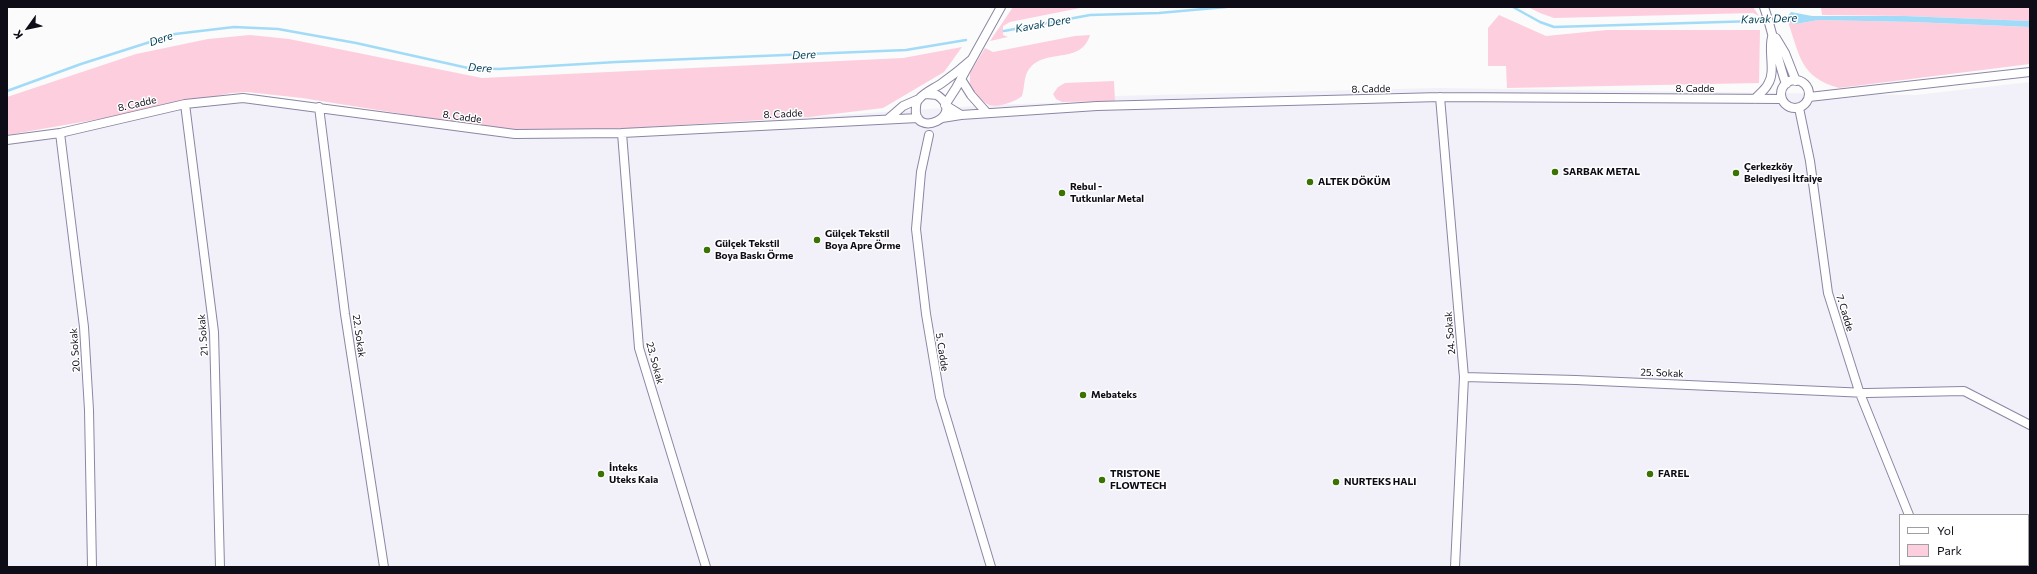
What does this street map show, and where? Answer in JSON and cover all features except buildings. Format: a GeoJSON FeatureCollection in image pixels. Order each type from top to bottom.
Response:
{"type":"FeatureCollection","features":[{"type":"Feature","properties":{"kind":"street"},"geometry":{"type":"LineString","coordinates":[[929,135],[941,119],[946,109],[945,105],[1001,7]]}},
{"type":"Feature","properties":{"kind":"street"},"geometry":{"type":"LineString","coordinates":[[1765,11],[1773,32],[1785,53],[1796,80]]}},
{"type":"Feature","properties":{"kind":"street"},"geometry":{"type":"LineString","coordinates":[[1773,32],[1779,64],[1786,84]]}},
{"type":"Feature","properties":{"kind":"street"},"geometry":{"type":"LineString","coordinates":[[1755,99],[1769,84],[1771,68],[1770,44],[1773,32]]}},
{"type":"Feature","properties":{"kind":"street"},"geometry":{"type":"LineString","coordinates":[[888,119],[904,106],[922,96],[971,60]]}},
{"type":"Feature","properties":{"kind":"street"},"geometry":{"type":"LineString","coordinates":[[1809,97],[2030,72]]}},
{"type":"Feature","properties":{"kind":"street"},"geometry":{"type":"LineString","coordinates":[[961,79],[971,95],[987,113]]}},
{"type":"Feature","properties":{"kind":"street"},"geometry":{"type":"LineString","coordinates":[[1796,80],[1802,82],[1807,87],[1809,97],[1806,103],[1799,108],[1790,107],[1782,99],[1782,90],[1786,84],[1796,80]]}},
{"type":"Feature","properties":{"kind":"street"},"geometry":{"type":"LineString","coordinates":[[922,96],[937,95],[945,105],[961,115]]}},
{"type":"Feature","properties":{"kind":"street"},"geometry":{"type":"LineString","coordinates":[[922,96],[916,106],[918,118],[926,123],[929,135]]}},
{"type":"Feature","properties":{"kind":"street","name":"8. Cadde"},"geometry":{"type":"LineString","coordinates":[[941,119],[961,115],[1097,106],[1440,97],[1782,99]]}},
{"type":"Feature","properties":{"kind":"street","name":"24. Sokak"},"geometry":{"type":"LineString","coordinates":[[1440,97],[1464,377],[1455,567]]}},
{"type":"Feature","properties":{"kind":"street","name":"8. Cadde"},"geometry":{"type":"LineString","coordinates":[[7,140],[60,133],[185,104],[243,98],[515,134],[622,133],[918,118]]}},
{"type":"Feature","properties":{"kind":"street","name":"21. Sokak"},"geometry":{"type":"LineString","coordinates":[[185,104],[214,332],[220,567]]}},
{"type":"Feature","properties":{"kind":"street","name":"22. Sokak"},"geometry":{"type":"LineString","coordinates":[[319,107],[345,314],[384,567]]}},
{"type":"Feature","properties":{"kind":"street","name":"7. Cadde"},"geometry":{"type":"LineString","coordinates":[[1799,108],[1810,161],[1828,293],[1859,391],[1909,514]]}},
{"type":"Feature","properties":{"kind":"street"},"geometry":{"type":"LineString","coordinates":[[926,123],[941,119]]}},
{"type":"Feature","properties":{"kind":"street","name":"20. Sokak"},"geometry":{"type":"LineString","coordinates":[[60,133],[84,327],[89,410],[92,567]]}},
{"type":"Feature","properties":{"kind":"street","name":"23. Sokak"},"geometry":{"type":"LineString","coordinates":[[622,133],[639,348],[706,567]]}},
{"type":"Feature","properties":{"kind":"street","name":"5. Cadde"},"geometry":{"type":"LineString","coordinates":[[929,135],[921,172],[916,229],[928,322],[940,397],[991,567]]}},
{"type":"Feature","properties":{"kind":"street","name":"25. Sokak"},"geometry":{"type":"LineString","coordinates":[[1464,377],[1859,391],[1867,393],[1964,391],[2030,425]]}},
{"type":"Feature","properties":{"kind":"shaded area"},"geometry":{"type":"Polygon","coordinates":[[[2030,82],[2030,567],[7,567],[7,140],[254,94],[517,135],[632,129],[989,105],[1115,101],[1115,96],[1438,88],[1916,95],[2030,82]]]}},
{"type":"Feature","properties":{"kind":"green space"},"geometry":{"type":"Polygon","coordinates":[[[1013,7],[1097,7],[1080,8],[1010,22],[1003,26],[1003,35],[1008,37],[990,41],[1013,7]]]}},
{"type":"Feature","properties":{"kind":"green space"},"geometry":{"type":"Polygon","coordinates":[[[1528,7],[1753,7],[1759,16],[1753,13],[1554,18],[1528,7]]]}},
{"type":"Feature","properties":{"kind":"green space"},"geometry":{"type":"Polygon","coordinates":[[[1821,7],[2030,7],[2030,21],[1905,16],[1822,15],[1821,7]]]}},
{"type":"Feature","properties":{"kind":"green space"},"geometry":{"type":"Polygon","coordinates":[[[1499,15],[1546,36],[1607,30],[1760,30],[1759,83],[1507,88],[1506,66],[1488,66],[1488,28],[1499,15]]]}},
{"type":"Feature","properties":{"kind":"green space"},"geometry":{"type":"Polygon","coordinates":[[[1818,20],[2030,27],[2030,64],[1839,88],[1816,78],[1803,64],[1788,22],[1796,24],[1818,20]]]}},
{"type":"Feature","properties":{"kind":"green space"},"geometry":{"type":"Polygon","coordinates":[[[250,35],[289,39],[482,78],[903,58],[962,47],[944,72],[883,108],[809,117],[633,128],[516,132],[302,98],[247,92],[231,93],[134,113],[7,135],[7,97],[136,54],[208,39],[250,35]]]}},
{"type":"Feature","properties":{"kind":"green space"},"geometry":{"type":"Polygon","coordinates":[[[1090,35],[1085,45],[1078,51],[1049,57],[1040,60],[1032,66],[1026,75],[1022,96],[1015,100],[995,106],[987,104],[980,98],[970,85],[970,73],[985,48],[993,52],[1075,36],[1090,35]]]}},
{"type":"Feature","properties":{"kind":"green space"},"geometry":{"type":"Polygon","coordinates":[[[1114,81],[1115,101],[1062,102],[1056,99],[1053,94],[1058,87],[1065,83],[1114,81]]]}},
{"type":"Feature","properties":{"kind":"water"},"geometry":{"type":"Polygon","coordinates":[[[1791,12],[1812,16],[1905,16],[2030,21],[2030,27],[1818,20],[1796,24],[1788,22],[1787,17],[1791,12]]]}},
{"type":"Feature","properties":{"kind":"waterway","name":"Kavak Dere"},"geometry":{"type":"LineString","coordinates":[[1004,31],[1090,15],[1159,13],[1226,7]]}},
{"type":"Feature","properties":{"kind":"waterway","name":"Kavak Dere"},"geometry":{"type":"LineString","coordinates":[[1513,7],[1540,22],[1554,27],[1790,20]]}},
{"type":"Feature","properties":{"kind":"waterway","name":"Dere"},"geometry":{"type":"LineString","coordinates":[[7,91],[81,64],[175,34],[234,27],[278,29],[356,43],[468,68],[499,69],[616,62],[906,50],[966,40]]}},
{"type":"Feature","properties":{"kind":"place","name":"SARBAK METAL"},"geometry":{"type":"Point","coordinates":[1555,172]}},
{"type":"Feature","properties":{"kind":"place","name":"Çerkezköy Belediyesi İtfaiye"},"geometry":{"type":"Point","coordinates":[1736,173]}},
{"type":"Feature","properties":{"kind":"place","name":"ALTEK DÖKÜM"},"geometry":{"type":"Point","coordinates":[1310,182]}},
{"type":"Feature","properties":{"kind":"place","name":"Rebul - Tutkunlar Metal"},"geometry":{"type":"Point","coordinates":[1062,193]}},
{"type":"Feature","properties":{"kind":"place","name":"Gülçek Tekstil Boya Apre Örme"},"geometry":{"type":"Point","coordinates":[817,240]}},
{"type":"Feature","properties":{"kind":"place","name":"Gülçek Tekstil Boya Baskı Örme"},"geometry":{"type":"Point","coordinates":[707,250]}},
{"type":"Feature","properties":{"kind":"place","name":"Mebateks"},"geometry":{"type":"Point","coordinates":[1083,395]}},
{"type":"Feature","properties":{"kind":"place","name":"İnteks Uteks Kaia"},"geometry":{"type":"Point","coordinates":[601,474]}},
{"type":"Feature","properties":{"kind":"place","name":"FAREL"},"geometry":{"type":"Point","coordinates":[1650,474]}},
{"type":"Feature","properties":{"kind":"place","name":"TRISTONE FLOWTECH"},"geometry":{"type":"Point","coordinates":[1102,480]}},
{"type":"Feature","properties":{"kind":"place","name":"NURTEKS HALI"},"geometry":{"type":"Point","coordinates":[1336,482]}}]}
